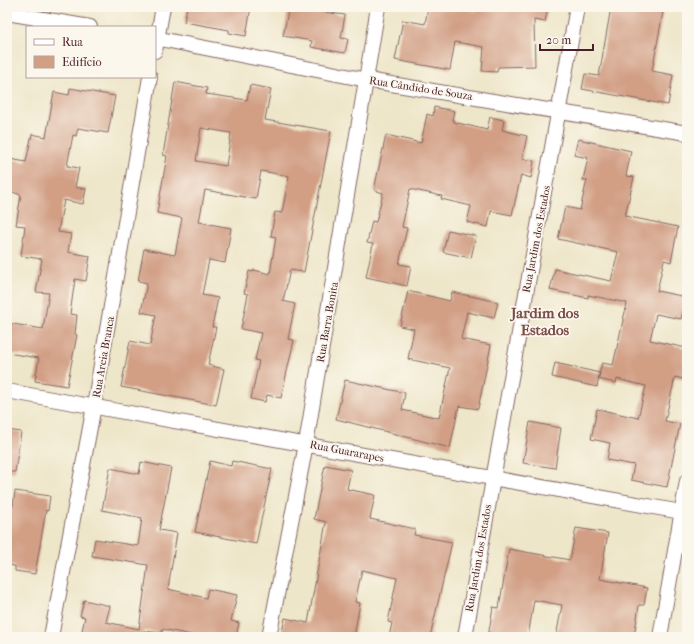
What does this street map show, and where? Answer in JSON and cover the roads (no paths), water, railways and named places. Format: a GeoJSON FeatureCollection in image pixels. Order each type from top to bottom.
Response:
{"type":"FeatureCollection","features":[{"type":"Feature","properties":{"kind":"street"},"geometry":{"type":"LineString","coordinates":[[156,42],[163,7]]}},
{"type":"Feature","properties":{"kind":"street","name":"Rua Barra Bonita"},"geometry":{"type":"LineString","coordinates":[[269,637],[306,444],[378,7]]}},
{"type":"Feature","properties":{"kind":"street","name":"Rua Jardim dos Estados"},"geometry":{"type":"LineString","coordinates":[[465,637],[492,479],[560,111],[577,7]]}},
{"type":"Feature","properties":{"kind":"street"},"geometry":{"type":"LineString","coordinates":[[7,13],[84,26]]}},
{"type":"Feature","properties":{"kind":"street","name":"Rua Cândido de Souza"},"geometry":{"type":"LineString","coordinates":[[156,42],[367,80],[687,133]]}},
{"type":"Feature","properties":{"kind":"street","name":"Rua Areia Branca"},"geometry":{"type":"LineString","coordinates":[[51,637],[94,406],[150,78]]}},
{"type":"Feature","properties":{"kind":"street","name":"Rua Guararapes"},"geometry":{"type":"LineString","coordinates":[[7,391],[306,444],[492,479],[684,512]]}},
{"type":"Feature","properties":{"kind":"street"},"geometry":{"type":"LineString","coordinates":[[660,637],[684,512],[687,481]]}},
{"type":"Feature","properties":{"kind":"district","name":"Jardim dos Estados"},"geometry":{"type":"Point","coordinates":[545,322]}}]}
